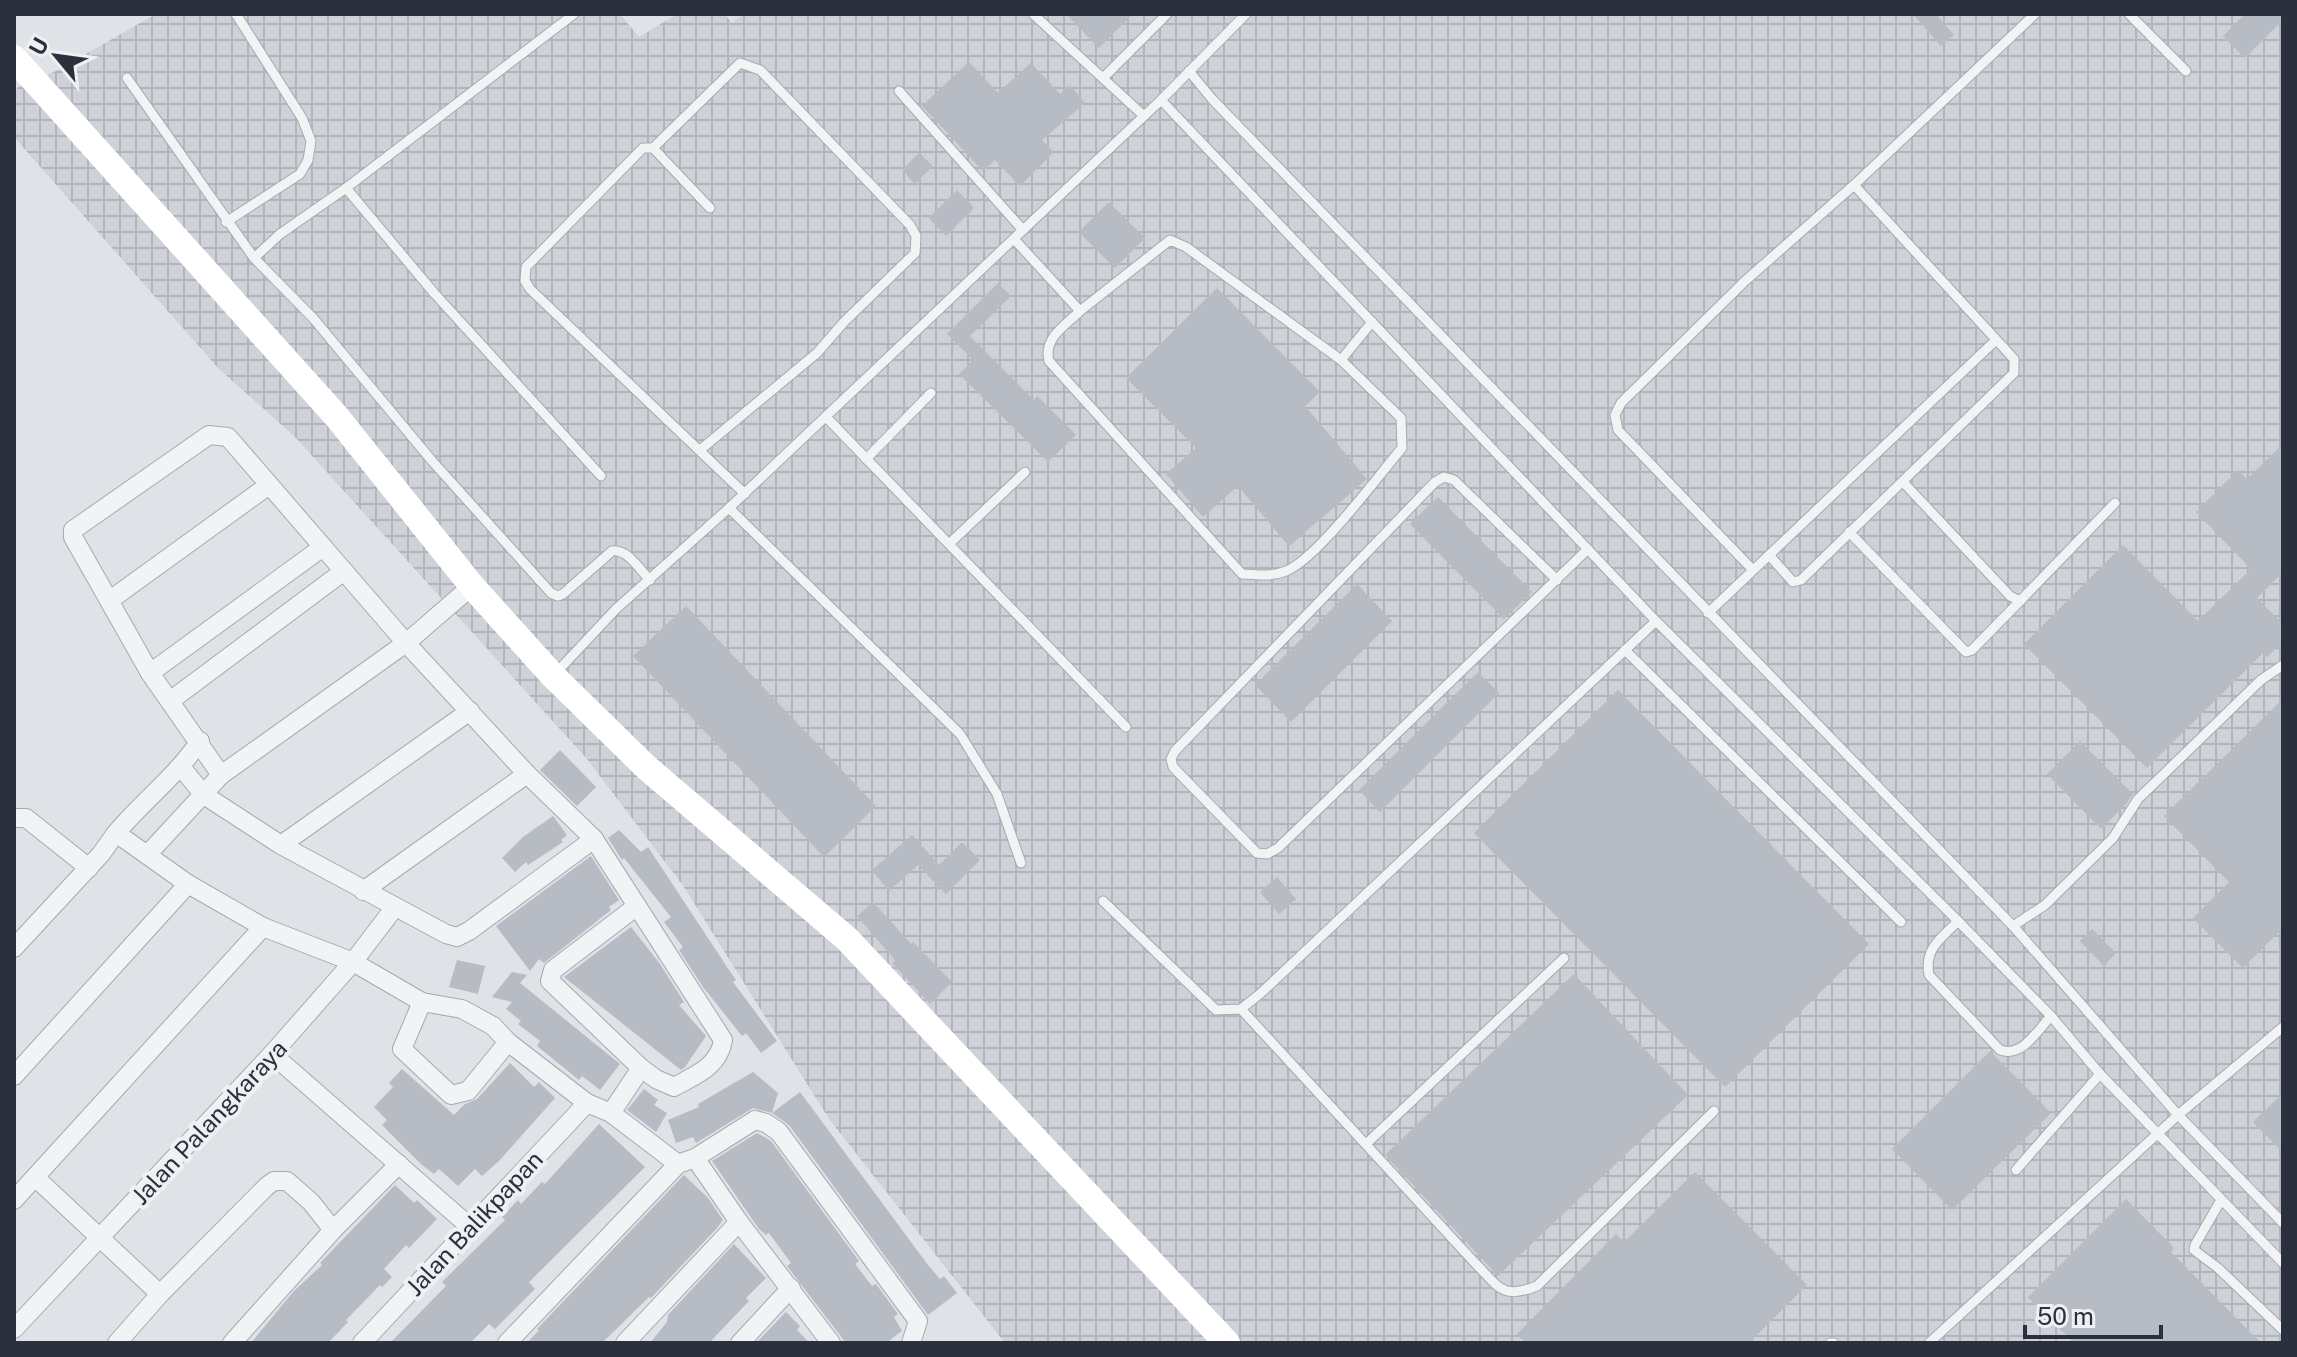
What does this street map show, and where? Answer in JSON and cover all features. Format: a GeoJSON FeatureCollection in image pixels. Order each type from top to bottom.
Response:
{"type":"FeatureCollection","features":[{"type":"Feature","properties":{"kind":"main road"},"geometry":{"type":"LineString","coordinates":[[14,58],[337,417],[472,586],[553,676],[646,767],[847,939],[1227,1343]]}},
{"type":"Feature","properties":{"kind":"street"},"geometry":{"type":"LineString","coordinates":[[221,775],[150,673],[73,537],[73,530],[78,524],[209,435],[228,437],[406,643],[527,774],[594,839],[637,906],[723,1040],[718,1055],[707,1069],[674,1087],[641,1068],[550,981],[553,970],[637,906]]}},
{"type":"Feature","properties":{"kind":"street"},"geometry":{"type":"LineString","coordinates":[[110,600],[269,485]]}},
{"type":"Feature","properties":{"kind":"street"},"geometry":{"type":"LineString","coordinates":[[150,673],[323,547]]}},
{"type":"Feature","properties":{"kind":"street"},"geometry":{"type":"LineString","coordinates":[[170,701],[344,571]]}},
{"type":"Feature","properties":{"kind":"street"},"geometry":{"type":"LineString","coordinates":[[147,855],[221,775],[406,643],[472,586]]}},
{"type":"Feature","properties":{"kind":"street"},"geometry":{"type":"LineString","coordinates":[[281,845],[470,711]]}},
{"type":"Feature","properties":{"kind":"street"},"geometry":{"type":"LineString","coordinates":[[14,948],[95,861],[137,808],[181,767],[200,741]]}},
{"type":"Feature","properties":{"kind":"street"},"geometry":{"type":"LineString","coordinates":[[181,767],[204,795],[281,845],[363,891],[457,937],[594,839]]}},
{"type":"Feature","properties":{"kind":"street"},"geometry":{"type":"LineString","coordinates":[[363,891],[527,774]]}},
{"type":"Feature","properties":{"kind":"street"},"geometry":{"type":"LineString","coordinates":[[14,818],[26,818],[95,861]]}},
{"type":"Feature","properties":{"kind":"street"},"geometry":{"type":"LineString","coordinates":[[116,833],[188,884],[263,927],[353,962],[422,1002],[462,1009],[493,1026],[508,1042],[587,1103],[611,1113],[687,1161],[739,1222],[831,1343]]}},
{"type":"Feature","properties":{"kind":"street"},"geometry":{"type":"LineString","coordinates":[[14,1076],[188,884]]}},
{"type":"Feature","properties":{"kind":"street","name":"Jalan Palangkaraya"},"geometry":{"type":"LineString","coordinates":[[14,1329],[272,1054],[353,962],[395,907]]}},
{"type":"Feature","properties":{"kind":"street"},"geometry":{"type":"LineString","coordinates":[[14,1200],[263,927]]}},
{"type":"Feature","properties":{"kind":"street"},"geometry":{"type":"LineString","coordinates":[[422,1002],[402,1049],[451,1095],[468,1091],[508,1042]]}},
{"type":"Feature","properties":{"kind":"street"},"geometry":{"type":"LineString","coordinates":[[272,1054],[469,1226]]}},
{"type":"Feature","properties":{"kind":"street"},"geometry":{"type":"LineString","coordinates":[[611,1113],[641,1068]]}},
{"type":"Feature","properties":{"kind":"street","name":"Jalan Balikpapan"},"geometry":{"type":"LineString","coordinates":[[362,1343],[587,1103]]}},
{"type":"Feature","properties":{"kind":"street"},"geometry":{"type":"LineString","coordinates":[[507,1343],[687,1161],[755,1120],[773,1127],[918,1321],[911,1343]]}},
{"type":"Feature","properties":{"kind":"street"},"geometry":{"type":"LineString","coordinates":[[232,1343],[333,1230],[399,1164]]}},
{"type":"Feature","properties":{"kind":"street"},"geometry":{"type":"LineString","coordinates":[[36,1178],[160,1294]]}},
{"type":"Feature","properties":{"kind":"street"},"geometry":{"type":"LineString","coordinates":[[117,1343],[160,1294],[274,1181],[287,1181],[311,1202],[333,1230]]}},
{"type":"Feature","properties":{"kind":"street"},"geometry":{"type":"LineString","coordinates":[[625,1343],[739,1222]]}},
{"type":"Feature","properties":{"kind":"street"},"geometry":{"type":"LineString","coordinates":[[740,1343],[791,1288]]}},
{"type":"Feature","properties":{"kind":"lane"},"geometry":{"type":"LineString","coordinates":[[226,222],[300,174],[308,160],[311,141],[302,118],[236,14]]}},
{"type":"Feature","properties":{"kind":"lane"},"geometry":{"type":"LineString","coordinates":[[254,258],[280,234],[346,188],[574,14]]}},
{"type":"Feature","properties":{"kind":"lane"},"geometry":{"type":"LineString","coordinates":[[1103,78],[1167,14]]}},
{"type":"Feature","properties":{"kind":"lane"},"geometry":{"type":"LineString","coordinates":[[553,676],[616,609],[745,494],[1161,100],[1246,14]]}},
{"type":"Feature","properties":{"kind":"lane"},"geometry":{"type":"LineString","coordinates":[[1753,570],[1618,430],[1615,415],[1621,403],[1733,292],[1854,185],[2035,14]]}},
{"type":"Feature","properties":{"kind":"lane"},"geometry":{"type":"LineString","coordinates":[[2129,14],[2186,71]]}},
{"type":"Feature","properties":{"kind":"lane"},"geometry":{"type":"LineString","coordinates":[[1036,15],[1144,116]]}},
{"type":"Feature","properties":{"kind":"lane"},"geometry":{"type":"LineString","coordinates":[[700,450],[817,353],[844,322],[915,253],[916,236],[910,225],[760,70],[740,63],[653,148],[643,148],[526,267],[525,281],[745,494]]}},
{"type":"Feature","properties":{"kind":"lane"},"geometry":{"type":"LineString","coordinates":[[1189,71],[1234,122],[2013,926],[2178,1115],[2283,1223]]}},
{"type":"Feature","properties":{"kind":"lane"},"geometry":{"type":"LineString","coordinates":[[127,78],[254,258],[313,318],[433,462],[551,593],[558,596],[563,594],[612,551],[618,550],[625,553],[650,580]]}},
{"type":"Feature","properties":{"kind":"lane"},"geometry":{"type":"LineString","coordinates":[[899,91],[1023,230]]}},
{"type":"Feature","properties":{"kind":"lane"},"geometry":{"type":"LineString","coordinates":[[1161,100],[1656,621],[2051,1016],[2100,1074],[2283,1263]]}},
{"type":"Feature","properties":{"kind":"lane"},"geometry":{"type":"LineString","coordinates":[[653,148],[710,208]]}},
{"type":"Feature","properties":{"kind":"lane"},"geometry":{"type":"LineString","coordinates":[[1769,555],[1793,582],[1797,582],[2014,373],[2014,359],[1854,185]]}},
{"type":"Feature","properties":{"kind":"lane"},"geometry":{"type":"LineString","coordinates":[[346,188],[434,293],[601,476]]}},
{"type":"Feature","properties":{"kind":"lane"},"geometry":{"type":"LineString","coordinates":[[1014,239],[1080,311]]}},
{"type":"Feature","properties":{"kind":"lane"},"geometry":{"type":"LineString","coordinates":[[1170,240],[1186,247],[1341,360],[1401,418],[1402,448],[1325,539],[1288,571],[1266,576],[1242,574],[1049,361],[1046,352],[1049,341],[1080,311],[1170,240]]}},
{"type":"Feature","properties":{"kind":"lane"},"geometry":{"type":"LineString","coordinates":[[1341,360],[1372,322]]}},
{"type":"Feature","properties":{"kind":"lane"},"geometry":{"type":"LineString","coordinates":[[1708,613],[1996,340]]}},
{"type":"Feature","properties":{"kind":"lane"},"geometry":{"type":"LineString","coordinates":[[866,459],[931,393]]}},
{"type":"Feature","properties":{"kind":"lane"},"geometry":{"type":"LineString","coordinates":[[826,417],[1126,727]]}},
{"type":"Feature","properties":{"kind":"lane"},"geometry":{"type":"LineString","coordinates":[[949,544],[1025,472]]}},
{"type":"Feature","properties":{"kind":"lane"},"geometry":{"type":"LineString","coordinates":[[1557,580],[1454,480],[1444,477],[1435,482],[1175,751],[1171,759],[1173,767],[1257,853],[1267,854],[1278,848],[1557,580],[1588,549]]}},
{"type":"Feature","properties":{"kind":"lane"},"geometry":{"type":"LineString","coordinates":[[1903,482],[2010,596],[2020,601]]}},
{"type":"Feature","properties":{"kind":"lane"},"geometry":{"type":"LineString","coordinates":[[1849,532],[1966,652],[1972,650],[2115,503]]}},
{"type":"Feature","properties":{"kind":"lane"},"geometry":{"type":"LineString","coordinates":[[729,508],[960,734],[997,794],[1021,863]]}},
{"type":"Feature","properties":{"kind":"lane"},"geometry":{"type":"LineString","coordinates":[[1103,901],[1216,1010],[1241,1009],[1656,621]]}},
{"type":"Feature","properties":{"kind":"lane"},"geometry":{"type":"LineString","coordinates":[[1625,650],[1901,922]]}},
{"type":"Feature","properties":{"kind":"lane"},"geometry":{"type":"LineString","coordinates":[[2013,926],[2045,905],[2113,838],[2138,799],[2261,680],[2283,665]]}},
{"type":"Feature","properties":{"kind":"lane"},"geometry":{"type":"LineString","coordinates":[[1958,921],[1930,950],[1926,962],[1929,975],[2000,1050],[2010,1054],[2020,1050],[2051,1016]]}},
{"type":"Feature","properties":{"kind":"lane"},"geometry":{"type":"LineString","coordinates":[[1366,1144],[1564,958]]}},
{"type":"Feature","properties":{"kind":"lane"},"geometry":{"type":"LineString","coordinates":[[1241,1009],[1502,1290],[1518,1293],[1537,1286],[1714,1111]]}},
{"type":"Feature","properties":{"kind":"lane"},"geometry":{"type":"LineString","coordinates":[[1929,1343],[2178,1115],[2283,1027]]}},
{"type":"Feature","properties":{"kind":"lane"},"geometry":{"type":"LineString","coordinates":[[2016,1170],[2100,1074]]}},
{"type":"Feature","properties":{"kind":"lane"},"geometry":{"type":"LineString","coordinates":[[2221,1200],[2194,1250],[2218,1268],[2283,1330]]}},
{"type":"Feature","properties":{"kind":"shaded area"},"geometry":{"type":"Polygon","coordinates":[[[156,14],[620,14],[639,37],[677,14],[724,14],[732,23],[743,14],[2283,14],[2283,1343],[1005,1343],[829,1119],[684,887],[587,759],[295,437],[219,369],[14,137],[14,93],[18,87],[54,72],[156,14]]]}},
{"type":"Feature","properties":{"kind":"building"},"geometry":{"type":"Polygon","coordinates":[[[1066,14],[1133,14],[1099,48],[1066,14]]]}},
{"type":"Feature","properties":{"kind":"building"},"geometry":{"type":"Polygon","coordinates":[[[1913,14],[1936,14],[1954,35],[1941,46],[1913,14]]]}},
{"type":"Feature","properties":{"kind":"building"},"geometry":{"type":"Polygon","coordinates":[[[2245,14],[2283,14],[2283,20],[2245,58],[2223,36],[2245,14]]]}},
{"type":"Feature","properties":{"kind":"building"},"geometry":{"type":"Polygon","coordinates":[[[969,62],[998,93],[1031,63],[1060,94],[1070,85],[1085,103],[1042,140],[1054,152],[1020,186],[995,160],[983,171],[922,106],[969,62]]]}},
{"type":"Feature","properties":{"kind":"building"},"geometry":{"type":"Polygon","coordinates":[[[919,153],[933,166],[915,184],[902,170],[919,153]]]}},
{"type":"Feature","properties":{"kind":"building"},"geometry":{"type":"Polygon","coordinates":[[[957,190],[974,208],[946,236],[929,218],[957,190]]]}},
{"type":"Feature","properties":{"kind":"building"},"geometry":{"type":"Polygon","coordinates":[[[1109,202],[1145,238],[1115,268],[1079,232],[1109,202]]]}},
{"type":"Feature","properties":{"kind":"building"},"geometry":{"type":"Polygon","coordinates":[[[998,283],[1011,296],[970,336],[1034,400],[1037,396],[1076,435],[1048,462],[959,374],[973,360],[947,334],[998,283]]]}},
{"type":"Feature","properties":{"kind":"building"},"geometry":{"type":"Polygon","coordinates":[[[1217,288],[1320,392],[1305,406],[1367,479],[1289,546],[1238,486],[1203,517],[1166,474],[1196,448],[1126,378],[1217,288]]]}},
{"type":"Feature","properties":{"kind":"building"},"geometry":{"type":"Polygon","coordinates":[[[2283,444],[2283,572],[2257,598],[2283,624],[2283,641],[2267,657],[2263,653],[2147,768],[2024,644],[2123,545],[2198,621],[2251,569],[2196,512],[2238,470],[2247,479],[2283,444]]]}},
{"type":"Feature","properties":{"kind":"building"},"geometry":{"type":"Polygon","coordinates":[[[1438,497],[1532,592],[1504,619],[1410,524],[1438,497]]]}},
{"type":"Feature","properties":{"kind":"building"},"geometry":{"type":"Polygon","coordinates":[[[1357,584],[1392,621],[1291,722],[1255,685],[1357,584]]]}},
{"type":"Feature","properties":{"kind":"building"},"geometry":{"type":"Polygon","coordinates":[[[686,606],[876,806],[824,857],[633,656],[686,606]]]}},
{"type":"Feature","properties":{"kind":"building"},"geometry":{"type":"Polygon","coordinates":[[[1478,672],[1499,693],[1380,812],[1359,790],[1478,672]]]}},
{"type":"Feature","properties":{"kind":"building"},"geometry":{"type":"Polygon","coordinates":[[[1618,690],[1869,944],[1725,1087],[1474,833],[1618,690]]]}},
{"type":"Feature","properties":{"kind":"building"},"geometry":{"type":"Polygon","coordinates":[[[2283,699],[2283,928],[2243,968],[2193,918],[2229,882],[2164,816],[2283,699]]]}},
{"type":"Feature","properties":{"kind":"building"},"geometry":{"type":"Polygon","coordinates":[[[2080,741],[2133,794],[2101,829],[2047,774],[2080,741]]]}},
{"type":"Feature","properties":{"kind":"building"},"geometry":{"type":"Polygon","coordinates":[[[560,750],[596,787],[577,806],[540,770],[560,750]]]}},
{"type":"Feature","properties":{"kind":"building"},"geometry":{"type":"Polygon","coordinates":[[[553,816],[567,835],[561,840],[563,842],[528,865],[526,862],[515,872],[502,858],[523,837],[553,816]]]}},
{"type":"Feature","properties":{"kind":"building"},"geometry":{"type":"Polygon","coordinates":[[[619,830],[641,852],[648,847],[736,980],[733,982],[777,1041],[761,1053],[746,1033],[742,1036],[703,987],[679,950],[683,947],[664,922],[671,917],[624,858],[622,860],[608,838],[619,830]]]}},
{"type":"Feature","properties":{"kind":"building"},"geometry":{"type":"Polygon","coordinates":[[[912,835],[939,865],[962,842],[980,860],[946,894],[918,865],[889,891],[872,870],[912,835]]]}},
{"type":"Feature","properties":{"kind":"building"},"geometry":{"type":"Polygon","coordinates":[[[591,856],[619,900],[609,907],[611,910],[544,963],[539,959],[530,971],[496,926],[591,856]]]}},
{"type":"Feature","properties":{"kind":"building"},"geometry":{"type":"Polygon","coordinates":[[[1277,877],[1296,899],[1279,914],[1260,892],[1277,877]]]}},
{"type":"Feature","properties":{"kind":"building"},"geometry":{"type":"Polygon","coordinates":[[[873,902],[911,944],[913,942],[952,982],[930,1004],[892,963],[895,960],[857,916],[873,902]]]}},
{"type":"Feature","properties":{"kind":"building"},"geometry":{"type":"Polygon","coordinates":[[[631,927],[684,1002],[679,1005],[706,1036],[681,1070],[564,977],[631,927]]]}},
{"type":"Feature","properties":{"kind":"building"},"geometry":{"type":"Polygon","coordinates":[[[2092,929],[2116,953],[2104,966],[2080,941],[2092,929]]]}},
{"type":"Feature","properties":{"kind":"building"},"geometry":{"type":"Polygon","coordinates":[[[457,960],[485,966],[478,994],[449,987],[457,960]]]}},
{"type":"Feature","properties":{"kind":"building"},"geometry":{"type":"Polygon","coordinates":[[[512,972],[527,975],[520,983],[620,1064],[600,1090],[582,1076],[579,1080],[537,1046],[540,1041],[518,1024],[521,1021],[506,1009],[512,1002],[492,997],[512,972]]]}},
{"type":"Feature","properties":{"kind":"building"},"geometry":{"type":"Polygon","coordinates":[[[1574,974],[1688,1095],[1498,1276],[1385,1155],[1574,974]]]}},
{"type":"Feature","properties":{"kind":"building"},"geometry":{"type":"Polygon","coordinates":[[[1990,1051],[2051,1113],[1952,1210],[1892,1149],[1990,1051]]]}},
{"type":"Feature","properties":{"kind":"building"},"geometry":{"type":"Polygon","coordinates":[[[510,1063],[534,1087],[539,1082],[555,1098],[499,1161],[482,1176],[475,1169],[458,1186],[439,1169],[434,1174],[422,1165],[382,1125],[387,1120],[374,1107],[393,1087],[389,1083],[402,1069],[454,1115],[465,1104],[477,1099],[510,1063]]]}},
{"type":"Feature","properties":{"kind":"building"},"geometry":{"type":"Polygon","coordinates":[[[753,1072],[778,1093],[772,1113],[753,1108],[696,1143],[693,1137],[676,1143],[668,1120],[699,1107],[698,1104],[753,1072]]]}},
{"type":"Feature","properties":{"kind":"building"},"geometry":{"type":"Polygon","coordinates":[[[644,1089],[658,1100],[654,1105],[667,1113],[656,1132],[627,1110],[644,1089]]]}},
{"type":"Feature","properties":{"kind":"building"},"geometry":{"type":"Polygon","coordinates":[[[800,1092],[928,1265],[940,1279],[944,1276],[957,1293],[928,1315],[789,1125],[772,1113],[800,1092]]]}},
{"type":"Feature","properties":{"kind":"building"},"geometry":{"type":"Polygon","coordinates":[[[2283,1093],[2283,1152],[2253,1122],[2283,1093]]]}},
{"type":"Feature","properties":{"kind":"building"},"geometry":{"type":"Polygon","coordinates":[[[599,1124],[645,1167],[529,1282],[535,1289],[495,1329],[489,1324],[470,1343],[390,1343],[446,1286],[442,1282],[505,1220],[502,1217],[518,1200],[521,1204],[542,1182],[545,1184],[599,1124]]]}},
{"type":"Feature","properties":{"kind":"building"},"geometry":{"type":"Polygon","coordinates":[[[757,1133],[771,1141],[859,1261],[855,1264],[872,1286],[876,1284],[898,1314],[894,1317],[902,1331],[886,1343],[846,1343],[787,1266],[791,1263],[769,1233],[766,1235],[759,1229],[712,1161],[757,1133]]]}},
{"type":"Feature","properties":{"kind":"building"},"geometry":{"type":"Polygon","coordinates":[[[1695,1172],[1807,1285],[1749,1343],[1526,1343],[1517,1334],[1616,1234],[1624,1242],[1695,1172]]]}},
{"type":"Feature","properties":{"kind":"building"},"geometry":{"type":"Polygon","coordinates":[[[684,1175],[708,1198],[723,1220],[717,1228],[651,1298],[602,1343],[527,1343],[537,1329],[684,1175]]]}},
{"type":"Feature","properties":{"kind":"building"},"geometry":{"type":"Polygon","coordinates":[[[395,1185],[437,1219],[384,1269],[392,1277],[346,1320],[348,1322],[328,1343],[251,1343],[294,1291],[395,1185]]]}},
{"type":"Feature","properties":{"kind":"building"},"geometry":{"type":"Polygon","coordinates":[[[2126,1199],[2174,1248],[2171,1252],[2261,1343],[2074,1343],[2028,1297],[2126,1199]]]}},
{"type":"Feature","properties":{"kind":"building"},"geometry":{"type":"Polygon","coordinates":[[[734,1244],[766,1278],[746,1298],[749,1301],[709,1343],[650,1343],[667,1322],[668,1315],[734,1244]]]}},
{"type":"Feature","properties":{"kind":"building"},"geometry":{"type":"Polygon","coordinates":[[[786,1312],[800,1326],[797,1330],[810,1343],[756,1343],[786,1312]]]}}]}
